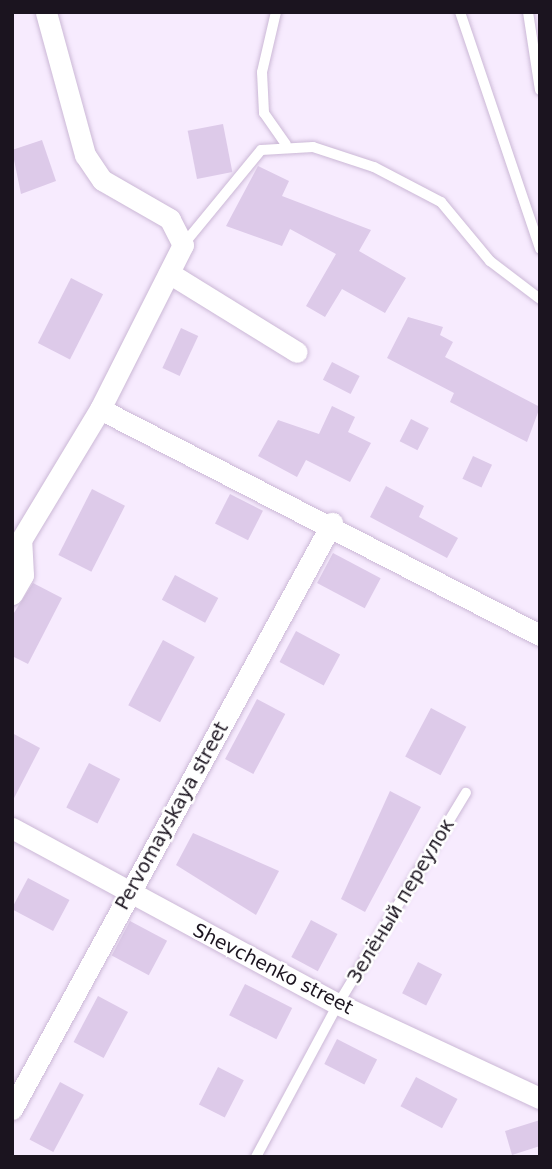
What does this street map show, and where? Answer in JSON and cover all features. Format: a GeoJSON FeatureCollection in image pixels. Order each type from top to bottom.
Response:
{"type":"FeatureCollection","features":[{"type":"Feature","properties":{"kind":"street"},"geometry":{"type":"LineString","coordinates":[[12,594],[23,575],[17,538],[100,409],[183,246],[170,219],[102,180],[85,155],[46,12]]}},
{"type":"Feature","properties":{"kind":"street"},"geometry":{"type":"LineString","coordinates":[[169,273],[297,352]]}},
{"type":"Feature","properties":{"kind":"street"},"geometry":{"type":"LineString","coordinates":[[100,409],[332,523],[540,635]]}},
{"type":"Feature","properties":{"kind":"street","name":"Pervomayskaya street"},"geometry":{"type":"LineString","coordinates":[[12,1109],[332,523]]}},
{"type":"Feature","properties":{"kind":"street","name":"Shevchenko street"},"geometry":{"type":"LineString","coordinates":[[12,828],[129,894],[338,1004],[540,1098]]}},
{"type":"Feature","properties":{"kind":"lane"},"geometry":{"type":"LineString","coordinates":[[276,12],[262,72],[264,113],[286,144]]}},
{"type":"Feature","properties":{"kind":"lane"},"geometry":{"type":"LineString","coordinates":[[460,12],[540,249]]}},
{"type":"Feature","properties":{"kind":"lane"},"geometry":{"type":"LineString","coordinates":[[528,12],[540,90]]}},
{"type":"Feature","properties":{"kind":"lane"},"geometry":{"type":"LineString","coordinates":[[183,246],[261,150],[286,144],[374,167],[441,202],[490,261],[540,299]]}},
{"type":"Feature","properties":{"kind":"lane","name":"Зелёный переулок"},"geometry":{"type":"LineString","coordinates":[[256,1157],[338,1004],[466,793]]}},
{"type":"Feature","properties":{"kind":"building"},"geometry":{"type":"Polygon","coordinates":[[[223,124],[232,172],[197,179],[188,131],[223,124]]]}},
{"type":"Feature","properties":{"kind":"building"},"geometry":{"type":"Polygon","coordinates":[[[42,140],[56,181],[21,194],[12,150],[42,140]]]}},
{"type":"Feature","properties":{"kind":"building"},"geometry":{"type":"Polygon","coordinates":[[[258,166],[289,181],[282,196],[371,230],[359,251],[406,278],[385,313],[342,289],[325,317],[306,306],[336,254],[290,229],[282,246],[226,226],[258,166]]]}},
{"type":"Feature","properties":{"kind":"building"},"geometry":{"type":"Polygon","coordinates":[[[71,278],[103,294],[70,359],[38,343],[71,278]]]}},
{"type":"Feature","properties":{"kind":"building"},"geometry":{"type":"Polygon","coordinates":[[[408,317],[443,327],[440,335],[453,342],[445,357],[540,407],[527,442],[450,402],[454,393],[387,358],[408,317]]]}},
{"type":"Feature","properties":{"kind":"building"},"geometry":{"type":"Polygon","coordinates":[[[181,328],[198,336],[180,376],[162,368],[181,328]]]}},
{"type":"Feature","properties":{"kind":"building"},"geometry":{"type":"Polygon","coordinates":[[[332,362],[360,376],[351,394],[323,380],[332,362]]]}},
{"type":"Feature","properties":{"kind":"building"},"geometry":{"type":"Polygon","coordinates":[[[332,406],[355,417],[348,432],[371,443],[350,482],[306,460],[297,477],[258,456],[278,420],[319,434],[332,406]]]}},
{"type":"Feature","properties":{"kind":"building"},"geometry":{"type":"Polygon","coordinates":[[[411,419],[429,428],[417,450],[400,441],[411,419]]]}},
{"type":"Feature","properties":{"kind":"building"},"geometry":{"type":"Polygon","coordinates":[[[473,456],[492,465],[481,488],[462,479],[473,456]]]}},
{"type":"Feature","properties":{"kind":"building"},"geometry":{"type":"Polygon","coordinates":[[[386,486],[424,506],[419,517],[458,538],[447,558],[370,517],[386,486]]]}},
{"type":"Feature","properties":{"kind":"building"},"geometry":{"type":"Polygon","coordinates":[[[92,489],[125,506],[91,572],[58,555],[92,489]]]}},
{"type":"Feature","properties":{"kind":"building"},"geometry":{"type":"Polygon","coordinates":[[[230,494],[263,511],[248,540],[215,523],[230,494]]]}},
{"type":"Feature","properties":{"kind":"building"},"geometry":{"type":"Polygon","coordinates":[[[333,553],[381,578],[365,608],[317,583],[333,553]]]}},
{"type":"Feature","properties":{"kind":"building"},"geometry":{"type":"Polygon","coordinates":[[[175,575],[218,598],[205,623],[162,600],[175,575]]]}},
{"type":"Feature","properties":{"kind":"building"},"geometry":{"type":"Polygon","coordinates":[[[33,583],[62,598],[28,664],[12,656],[12,616],[33,583]]]}},
{"type":"Feature","properties":{"kind":"building"},"geometry":{"type":"Polygon","coordinates":[[[296,631],[340,654],[324,685],[280,662],[296,631]]]}},
{"type":"Feature","properties":{"kind":"building"},"geometry":{"type":"Polygon","coordinates":[[[163,640],[195,657],[160,722],[128,705],[163,640]]]}},
{"type":"Feature","properties":{"kind":"building"},"geometry":{"type":"Polygon","coordinates":[[[257,699],[285,714],[253,774],[225,759],[257,699]]]}},
{"type":"Feature","properties":{"kind":"building"},"geometry":{"type":"Polygon","coordinates":[[[431,708],[466,727],[440,775],[405,757],[431,708]]]}},
{"type":"Feature","properties":{"kind":"building"},"geometry":{"type":"Polygon","coordinates":[[[12,733],[40,748],[12,802],[12,733]]]}},
{"type":"Feature","properties":{"kind":"building"},"geometry":{"type":"Polygon","coordinates":[[[89,763],[120,779],[97,823],[66,808],[89,763]]]}},
{"type":"Feature","properties":{"kind":"building"},"geometry":{"type":"Polygon","coordinates":[[[390,791],[421,807],[365,912],[341,899],[390,791]]]}},
{"type":"Feature","properties":{"kind":"building"},"geometry":{"type":"Polygon","coordinates":[[[193,833],[279,871],[256,915],[176,865],[193,833]]]}},
{"type":"Feature","properties":{"kind":"building"},"geometry":{"type":"Polygon","coordinates":[[[28,878],[69,900],[53,931],[12,909],[28,878]]]}},
{"type":"Feature","properties":{"kind":"building"},"geometry":{"type":"Polygon","coordinates":[[[311,920],[337,934],[318,971],[291,957],[311,920]]]}},
{"type":"Feature","properties":{"kind":"building"},"geometry":{"type":"Polygon","coordinates":[[[130,921],[167,941],[149,975],[112,955],[130,921]]]}},
{"type":"Feature","properties":{"kind":"building"},"geometry":{"type":"Polygon","coordinates":[[[418,962],[442,974],[426,1005],[402,993],[418,962]]]}},
{"type":"Feature","properties":{"kind":"building"},"geometry":{"type":"Polygon","coordinates":[[[245,984],[292,1008],[276,1039],[229,1015],[245,984]]]}},
{"type":"Feature","properties":{"kind":"building"},"geometry":{"type":"Polygon","coordinates":[[[98,996],[128,1012],[104,1058],[74,1042],[98,996]]]}},
{"type":"Feature","properties":{"kind":"building"},"geometry":{"type":"Polygon","coordinates":[[[337,1039],[377,1059],[364,1084],[324,1064],[337,1039]]]}},
{"type":"Feature","properties":{"kind":"building"},"geometry":{"type":"Polygon","coordinates":[[[218,1067],[244,1080],[225,1118],[199,1104],[218,1067]]]}},
{"type":"Feature","properties":{"kind":"building"},"geometry":{"type":"Polygon","coordinates":[[[416,1077],[457,1099],[442,1128],[401,1106],[416,1077]]]}},
{"type":"Feature","properties":{"kind":"building"},"geometry":{"type":"Polygon","coordinates":[[[60,1082],[84,1095],[53,1152],[29,1139],[60,1082]]]}},
{"type":"Feature","properties":{"kind":"building"},"geometry":{"type":"Polygon","coordinates":[[[540,1120],[540,1146],[512,1155],[505,1131],[540,1120]]]}}]}
